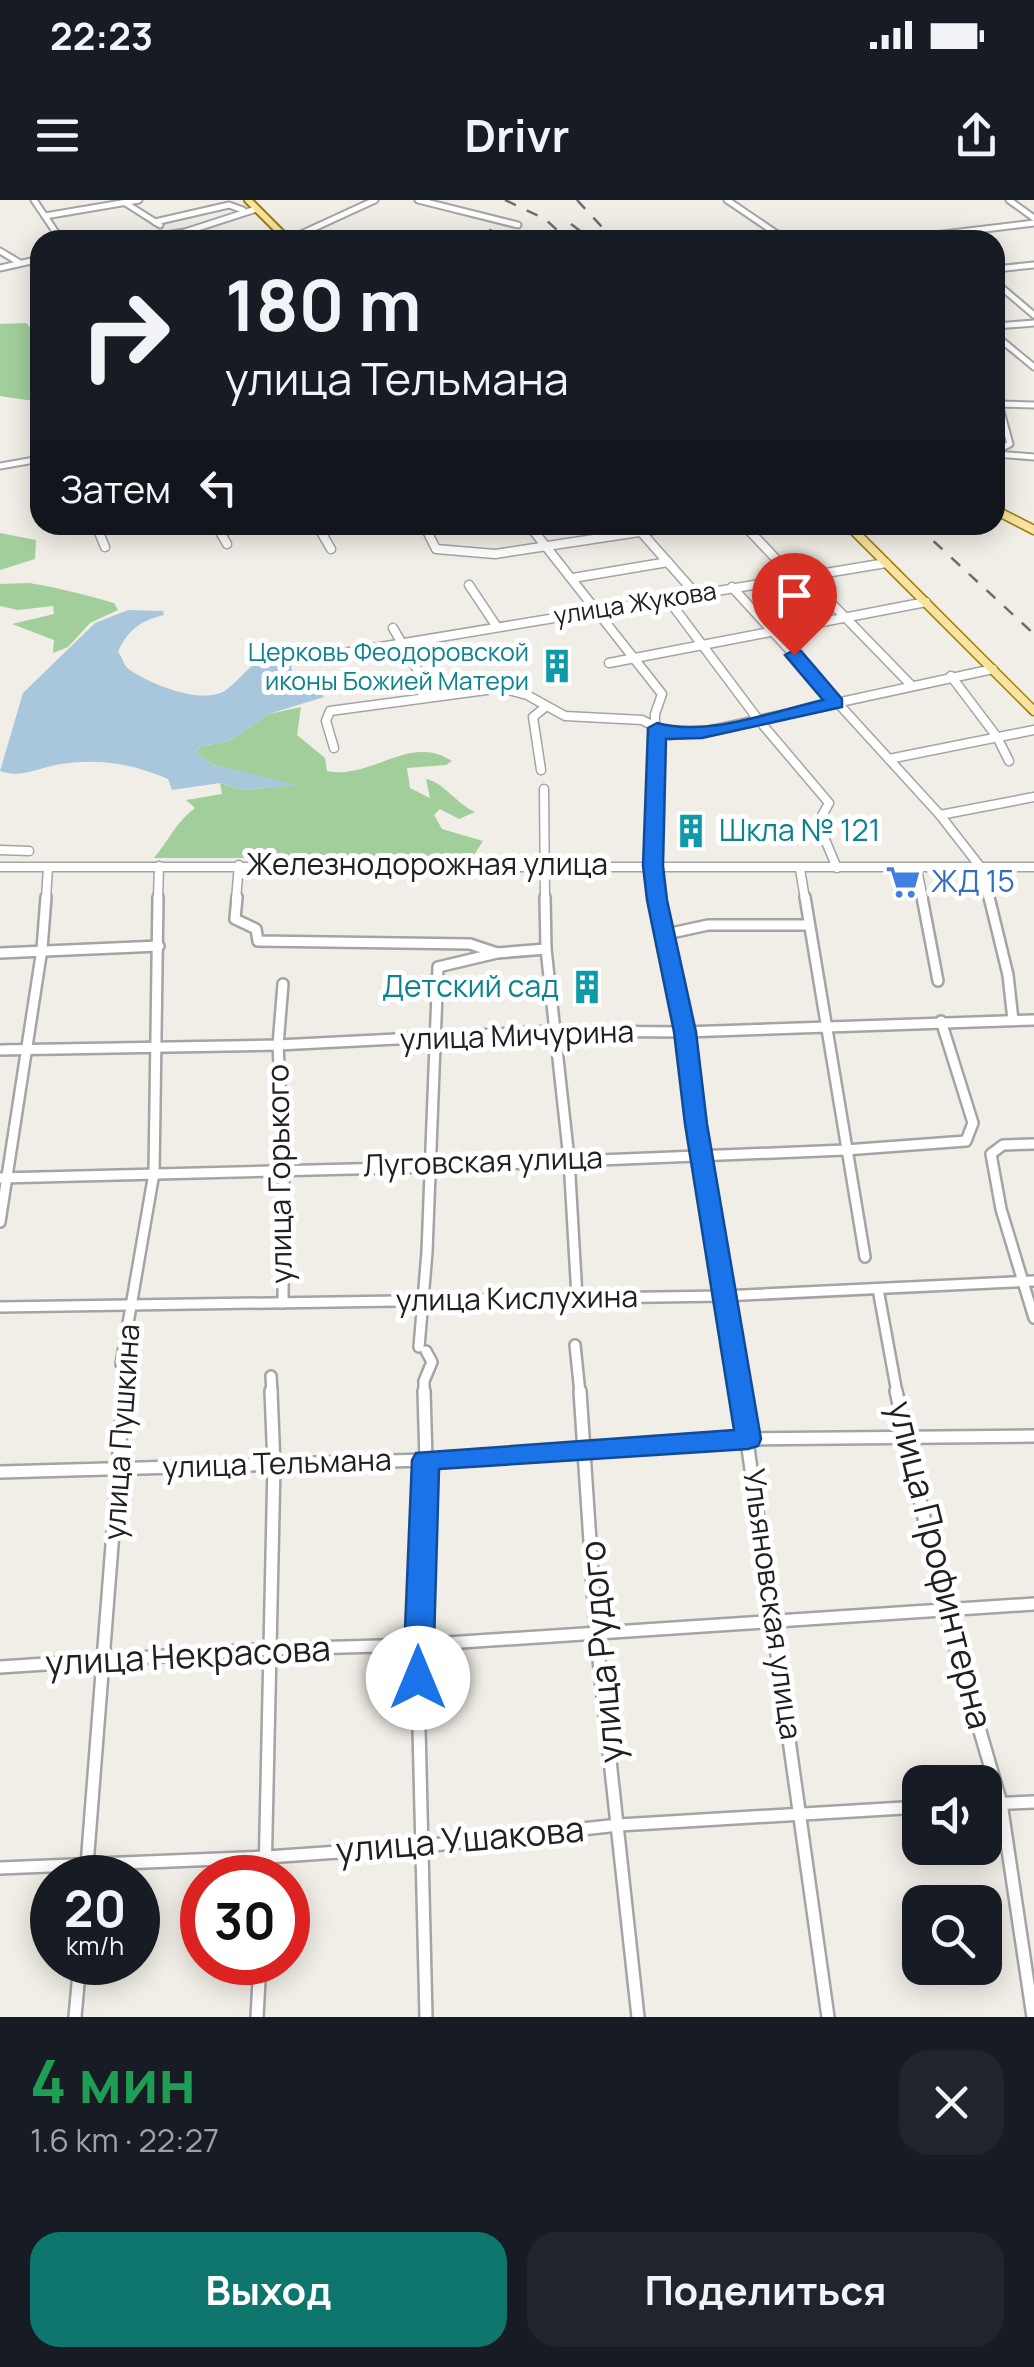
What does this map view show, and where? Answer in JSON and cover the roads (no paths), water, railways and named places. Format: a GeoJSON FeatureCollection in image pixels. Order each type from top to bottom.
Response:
{"type":"FeatureCollection","features":[{"type":"Feature","properties":{"kind":"main road"},"geometry":{"type":"LineString","coordinates":[[248,200],[278,230]]}},
{"type":"Feature","properties":{"kind":"main road"},"geometry":{"type":"LineString","coordinates":[[1005,515],[1034,530]]}},
{"type":"Feature","properties":{"kind":"main road"},"geometry":{"type":"LineString","coordinates":[[858,535],[1034,710]]}},
{"type":"Feature","properties":{"kind":"street"},"geometry":{"type":"LineString","coordinates":[[34,200],[54,230]]}},
{"type":"Feature","properties":{"kind":"street"},"geometry":{"type":"LineString","coordinates":[[44,216],[140,200]]}},
{"type":"Feature","properties":{"kind":"street"},"geometry":{"type":"LineString","coordinates":[[310,230],[375,200]]}},
{"type":"Feature","properties":{"kind":"street"},"geometry":{"type":"LineString","coordinates":[[418,200],[518,226]]}},
{"type":"Feature","properties":{"kind":"street"},"geometry":{"type":"LineString","coordinates":[[728,200],[772,230]]}},
{"type":"Feature","properties":{"kind":"street"},"geometry":{"type":"LineString","coordinates":[[1008,200],[1034,220]]}},
{"type":"Feature","properties":{"kind":"street"},"geometry":{"type":"LineString","coordinates":[[126,203],[166,230]]}},
{"type":"Feature","properties":{"kind":"street"},"geometry":{"type":"LineString","coordinates":[[155,222],[228,205],[246,211]]}},
{"type":"Feature","properties":{"kind":"street"},"geometry":{"type":"LineString","coordinates":[[186,230],[256,209]]}},
{"type":"Feature","properties":{"kind":"street"},"geometry":{"type":"LineString","coordinates":[[980,230],[1034,220]]}},
{"type":"Feature","properties":{"kind":"street"},"geometry":{"type":"LineString","coordinates":[[0,252],[20,263]]}},
{"type":"Feature","properties":{"kind":"street"},"geometry":{"type":"LineString","coordinates":[[0,268],[30,262]]}},
{"type":"Feature","properties":{"kind":"street"},"geometry":{"type":"LineString","coordinates":[[1005,268],[1034,265]]}},
{"type":"Feature","properties":{"kind":"street"},"geometry":{"type":"LineString","coordinates":[[1005,291],[1034,319]]}},
{"type":"Feature","properties":{"kind":"street"},"geometry":{"type":"LineString","coordinates":[[1005,324],[1034,319]]}},
{"type":"Feature","properties":{"kind":"street"},"geometry":{"type":"LineString","coordinates":[[1005,343],[1034,367]]}},
{"type":"Feature","properties":{"kind":"street"},"geometry":{"type":"LineString","coordinates":[[1005,404],[1034,406]]}},
{"type":"Feature","properties":{"kind":"street"},"geometry":{"type":"LineString","coordinates":[[1005,454],[1034,458]]}},
{"type":"Feature","properties":{"kind":"street"},"geometry":{"type":"LineString","coordinates":[[0,466],[30,461]]}},
{"type":"Feature","properties":{"kind":"street"},"geometry":{"type":"LineString","coordinates":[[101,535],[106,547]]}},
{"type":"Feature","properties":{"kind":"street"},"geometry":{"type":"LineString","coordinates":[[222,535],[227,544]]}},
{"type":"Feature","properties":{"kind":"street"},"geometry":{"type":"LineString","coordinates":[[323,535],[332,550]]}},
{"type":"Feature","properties":{"kind":"street"},"geometry":{"type":"LineString","coordinates":[[429,535],[436,549],[486,554],[602,535]]}},
{"type":"Feature","properties":{"kind":"street","name":"Ульяновская улица"},"geometry":{"type":"LineString","coordinates":[[537,535],[662,694],[655,714],[653,866],[662,935],[685,1032],[700,1153],[748,1439],[828,2017]]}},
{"type":"Feature","properties":{"kind":"street"},"geometry":{"type":"LineString","coordinates":[[644,535],[695,594]]}},
{"type":"Feature","properties":{"kind":"street"},"geometry":{"type":"LineString","coordinates":[[753,535],[793,578]]}},
{"type":"Feature","properties":{"kind":"street"},"geometry":{"type":"LineString","coordinates":[[573,578],[668,562]]}},
{"type":"Feature","properties":{"kind":"street","name":"улица Жукова"},"geometry":{"type":"LineString","coordinates":[[326,656],[886,562]]}},
{"type":"Feature","properties":{"kind":"street"},"geometry":{"type":"LineString","coordinates":[[805,576],[912,686]]}},
{"type":"Feature","properties":{"kind":"street"},"geometry":{"type":"LineString","coordinates":[[469,585],[496,627]]}},
{"type":"Feature","properties":{"kind":"street"},"geometry":{"type":"LineString","coordinates":[[732,588],[940,815],[982,869],[1008,975],[1014,1020]]}},
{"type":"Feature","properties":{"kind":"street"},"geometry":{"type":"LineString","coordinates":[[667,598],[757,718],[829,803],[818,822],[837,868]]}},
{"type":"Feature","properties":{"kind":"street"},"geometry":{"type":"LineString","coordinates":[[609,663],[926,602]]}},
{"type":"Feature","properties":{"kind":"street"},"geometry":{"type":"LineString","coordinates":[[393,628],[432,696]]}},
{"type":"Feature","properties":{"kind":"street"},"geometry":{"type":"LineString","coordinates":[[334,748],[326,721],[330,710],[432,696],[501,688],[527,695],[564,716],[642,720],[671,735],[702,732],[992,669]]}},
{"type":"Feature","properties":{"kind":"street"},"geometry":{"type":"LineString","coordinates":[[950,676],[998,738],[1009,761]]}},
{"type":"Feature","properties":{"kind":"street"},"geometry":{"type":"LineString","coordinates":[[542,770],[533,717],[546,709]]}},
{"type":"Feature","properties":{"kind":"street"},"geometry":{"type":"LineString","coordinates":[[888,759],[1034,730]]}},
{"type":"Feature","properties":{"kind":"street"},"geometry":{"type":"LineString","coordinates":[[544,789],[546,948],[569,1160],[577,1297]]}},
{"type":"Feature","properties":{"kind":"street"},"geometry":{"type":"LineString","coordinates":[[940,815],[1033,799]]}},
{"type":"Feature","properties":{"kind":"street"},"geometry":{"type":"LineString","coordinates":[[0,850],[29,851]]}},
{"type":"Feature","properties":{"kind":"street"},"geometry":{"type":"LineString","coordinates":[[238,865],[234,919],[256,929],[258,941],[470,944],[497,952]]}},
{"type":"Feature","properties":{"kind":"street","name":"улица Пушкина"},"geometry":{"type":"LineString","coordinates":[[87,1855],[121,1469],[125,1371],[120,1364],[154,1173],[153,1048],[159,866]]}},
{"type":"Feature","properties":{"kind":"street","name":"Железнодорожная улица"},"geometry":{"type":"LineString","coordinates":[[0,867],[1032,870]]}},
{"type":"Feature","properties":{"kind":"street"},"geometry":{"type":"LineString","coordinates":[[0,1222],[42,949],[48,867]]}},
{"type":"Feature","properties":{"kind":"street"},"geometry":{"type":"LineString","coordinates":[[800,869],[844,1150],[865,1257]]}},
{"type":"Feature","properties":{"kind":"street"},"geometry":{"type":"LineString","coordinates":[[917,869],[938,981]]}},
{"type":"Feature","properties":{"kind":"street"},"geometry":{"type":"LineString","coordinates":[[662,935],[708,925],[808,925]]}},
{"type":"Feature","properties":{"kind":"street"},"geometry":{"type":"LineString","coordinates":[[0,953],[159,946]]}},
{"type":"Feature","properties":{"kind":"street"},"geometry":{"type":"LineString","coordinates":[[426,2017],[417,1645],[426,1460],[424,1381],[432,1362],[422,1349],[432,1037],[438,966],[497,952],[546,948]]}},
{"type":"Feature","properties":{"kind":"street","name":"улица Горького"},"geometry":{"type":"LineString","coordinates":[[282,984],[278,1046],[284,1168],[283,1303]]}},
{"type":"Feature","properties":{"kind":"street","name":"улица Мичурина"},"geometry":{"type":"LineString","coordinates":[[0,1050],[278,1046],[552,1031],[685,1032],[1034,1020]]}},
{"type":"Feature","properties":{"kind":"street","name":"Луговская улица"},"geometry":{"type":"LineString","coordinates":[[4,1178],[430,1166],[844,1150],[966,1141],[974,1123],[941,1021]]}},
{"type":"Feature","properties":{"kind":"street"},"geometry":{"type":"LineString","coordinates":[[1034,1144],[1003,1145],[991,1154],[1001,1209],[1030,1282],[1034,1318]]}},
{"type":"Feature","properties":{"kind":"street","name":"улица Кислухина"},"geometry":{"type":"LineString","coordinates":[[0,1307],[723,1296],[1030,1282]]}},
{"type":"Feature","properties":{"kind":"street","name":"улица Профинтерна"},"geometry":{"type":"LineString","coordinates":[[878,1289],[906,1440],[944,1608],[990,1765]]}},
{"type":"Feature","properties":{"kind":"street","name":"улица Рудого"},"geometry":{"type":"LineString","coordinates":[[575,1346],[586,1451],[596,1632],[638,2017]]}},
{"type":"Feature","properties":{"kind":"street"},"geometry":{"type":"LineString","coordinates":[[267,1855],[274,1465],[271,1376]]}},
{"type":"Feature","properties":{"kind":"street","name":"улица Тельмана"},"geometry":{"type":"LineString","coordinates":[[0,1472],[426,1460],[748,1439],[1034,1436]]}},
{"type":"Feature","properties":{"kind":"street","name":"улица Некрасова"},"geometry":{"type":"LineString","coordinates":[[0,1667],[270,1649],[417,1645],[775,1618],[1034,1604]]}},
{"type":"Feature","properties":{"kind":"street"},"geometry":{"type":"LineString","coordinates":[[1002,1803],[1034,1802]]}},
{"type":"Feature","properties":{"kind":"street","name":"улица Ушакова"},"geometry":{"type":"LineString","coordinates":[[296,1855],[619,1825],[902,1808]]}},
{"type":"Feature","properties":{"kind":"street","name":"улица Профинтерна"},"geometry":{"type":"LineString","coordinates":[[1002,1810],[1032,2017]]}},
{"type":"Feature","properties":{"kind":"street","name":"улица Ушакова"},"geometry":{"type":"LineString","coordinates":[[0,1868],[30,1869]]}},
{"type":"Feature","properties":{"kind":"street"},"geometry":{"type":"LineString","coordinates":[[76,2017],[78,1985]]}},
{"type":"Feature","properties":{"kind":"street"},"geometry":{"type":"LineString","coordinates":[[257,2017],[259,1985]]}},
{"type":"Feature","properties":{"kind":"water"},"geometry":{"type":"Polygon","coordinates":[[[128,610],[163,611],[164,615],[130,632],[118,652],[125,664],[139,676],[177,691],[216,694],[261,659],[290,652],[292,671],[288,676],[295,679],[297,689],[321,690],[324,697],[269,714],[229,741],[201,746],[195,752],[213,765],[298,785],[243,790],[220,783],[172,790],[168,779],[142,769],[102,762],[75,762],[23,773],[0,771],[23,693],[95,623],[128,610]]]}},
{"type":"Feature","properties":{"kind":"railway"},"geometry":{"type":"LineString","coordinates":[[505,200],[545,219],[557,230]]}},
{"type":"Feature","properties":{"kind":"railway"},"geometry":{"type":"LineString","coordinates":[[577,200],[605,230]]}},
{"type":"Feature","properties":{"kind":"railway"},"geometry":{"type":"LineString","coordinates":[[571,224],[579,230]]}},
{"type":"Feature","properties":{"kind":"railway"},"geometry":{"type":"LineString","coordinates":[[927,535],[1034,634]]}},
{"type":"Feature","properties":{"kind":"place","name":"Церковь Феодоровской иконы Божией Матери"},"geometry":{"type":"Point","coordinates":[557,666]}},
{"type":"Feature","properties":{"kind":"place","name":"Шкла № 121"},"geometry":{"type":"Point","coordinates":[691,831]}},
{"type":"Feature","properties":{"kind":"place","name":"ЖД 15"},"geometry":{"type":"Point","coordinates":[903,882]}},
{"type":"Feature","properties":{"kind":"place","name":"Детский сад"},"geometry":{"type":"Point","coordinates":[587,987]}}]}
